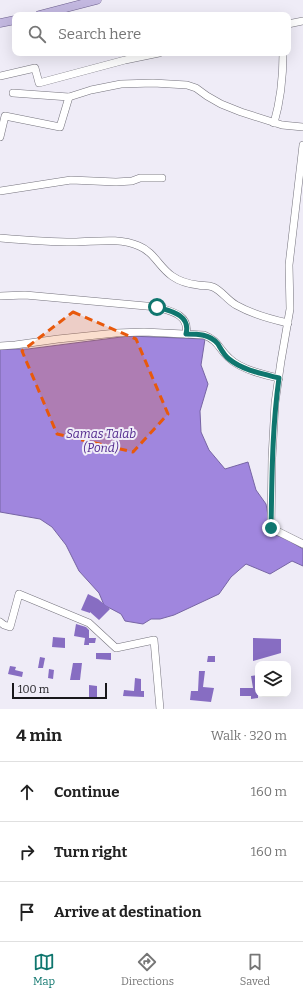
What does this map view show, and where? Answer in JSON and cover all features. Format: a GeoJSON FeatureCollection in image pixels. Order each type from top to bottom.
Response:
{"type":"FeatureCollection","features":[{"type":"Feature","properties":{"kind":"main road"},"geometry":{"type":"LineString","coordinates":[[51,12],[97,0]]}},
{"type":"Feature","properties":{"kind":"main road"},"geometry":{"type":"LineString","coordinates":[[0,23],[12,21]]}},
{"type":"Feature","properties":{"kind":"street"},"geometry":{"type":"LineString","coordinates":[[291,23],[303,21]]}},
{"type":"Feature","properties":{"kind":"street"},"geometry":{"type":"LineString","coordinates":[[0,76],[35,68],[39,83],[144,56]]}},
{"type":"Feature","properties":{"kind":"street"},"geometry":{"type":"LineString","coordinates":[[274,122],[280,104],[283,56]]}},
{"type":"Feature","properties":{"kind":"street"},"geometry":{"type":"LineString","coordinates":[[13,93],[69,97],[91,90],[121,84],[153,83],[186,85],[196,88],[206,96],[221,104],[241,112],[274,122],[303,127]]}},
{"type":"Feature","properties":{"kind":"street"},"geometry":{"type":"LineString","coordinates":[[0,136],[5,116],[60,127],[69,97]]}},
{"type":"Feature","properties":{"kind":"street"},"geometry":{"type":"LineString","coordinates":[[303,145],[289,265],[290,308],[275,403],[272,458],[271,528],[303,544]]}},
{"type":"Feature","properties":{"kind":"street"},"geometry":{"type":"LineString","coordinates":[[0,191],[71,180],[116,182],[132,181],[140,178],[162,178]]}},
{"type":"Feature","properties":{"kind":"street"},"geometry":{"type":"LineString","coordinates":[[295,213],[303,214]]}},
{"type":"Feature","properties":{"kind":"street"},"geometry":{"type":"LineString","coordinates":[[0,238],[60,242],[128,242],[140,246],[150,252],[172,276],[183,282],[211,286],[219,290],[237,305],[271,319],[288,323]]}},
{"type":"Feature","properties":{"kind":"street"},"geometry":{"type":"LineString","coordinates":[[0,296],[25,295],[157,307],[170,311],[186,321],[188,326],[186,334]]}},
{"type":"Feature","properties":{"kind":"street"},"geometry":{"type":"LineString","coordinates":[[0,346],[116,333],[144,332],[204,335],[212,338],[230,359],[243,367],[279,378]]}},
{"type":"Feature","properties":{"kind":"street"},"geometry":{"type":"LineString","coordinates":[[1,625],[10,627],[19,594],[90,623],[116,648],[154,640],[160,709]]}},
{"type":"Feature","properties":{"kind":"highlighted area"},"geometry":{"type":"Polygon","coordinates":[[[73,312],[136,339],[168,414],[133,452],[57,434],[22,351],[73,312]]]}},
{"type":"Feature","properties":{"kind":"water","name":"Samas Talab (Pond)"},"geometry":{"type":"Polygon","coordinates":[[[129,336],[205,339],[201,365],[208,384],[200,411],[201,432],[209,450],[225,469],[248,462],[256,490],[266,504],[271,533],[288,540],[303,549],[303,566],[292,561],[270,574],[246,564],[231,577],[219,594],[174,615],[160,619],[151,619],[143,624],[125,621],[121,614],[104,605],[99,593],[79,571],[66,545],[52,527],[40,519],[0,512],[0,349],[28,349],[129,336]]]}},
{"type":"Feature","properties":{"kind":"building"},"geometry":{"type":"Polygon","coordinates":[[[88,594],[98,599],[110,609],[99,620],[90,612],[81,610],[88,594]]]}},
{"type":"Feature","properties":{"kind":"building"},"geometry":{"type":"Polygon","coordinates":[[[76,624],[86,627],[89,630],[89,638],[96,638],[95,643],[84,645],[85,638],[74,636],[76,624]]]}},
{"type":"Feature","properties":{"kind":"building"},"geometry":{"type":"Polygon","coordinates":[[[53,637],[65,638],[65,648],[52,647],[53,637]]]}},
{"type":"Feature","properties":{"kind":"building"},"geometry":{"type":"Polygon","coordinates":[[[253,638],[281,639],[281,653],[253,661],[253,638]]]}},
{"type":"Feature","properties":{"kind":"building"},"geometry":{"type":"Polygon","coordinates":[[[96,653],[111,653],[111,660],[96,659],[96,653]]]}},
{"type":"Feature","properties":{"kind":"building"},"geometry":{"type":"Polygon","coordinates":[[[208,656],[215,656],[215,662],[207,662],[208,656]]]}},
{"type":"Feature","properties":{"kind":"building"},"geometry":{"type":"Polygon","coordinates":[[[40,657],[45,658],[43,668],[38,668],[40,657]]]}},
{"type":"Feature","properties":{"kind":"building"},"geometry":{"type":"Polygon","coordinates":[[[73,663],[82,663],[80,680],[70,680],[73,663]]]}},
{"type":"Feature","properties":{"kind":"building"},"geometry":{"type":"Polygon","coordinates":[[[10,666],[16,667],[15,670],[23,672],[22,677],[8,674],[10,666]]]}},
{"type":"Feature","properties":{"kind":"building"},"geometry":{"type":"Polygon","coordinates":[[[49,669],[54,670],[53,679],[48,678],[49,669]]]}},
{"type":"Feature","properties":{"kind":"building"},"geometry":{"type":"Polygon","coordinates":[[[199,671],[205,671],[203,687],[214,688],[211,702],[190,700],[191,691],[198,691],[199,671]]]}},
{"type":"Feature","properties":{"kind":"building"},"geometry":{"type":"Polygon","coordinates":[[[255,675],[255,697],[258,698],[251,699],[251,696],[240,696],[240,688],[253,688],[251,676],[255,675]]]}},
{"type":"Feature","properties":{"kind":"building"},"geometry":{"type":"Polygon","coordinates":[[[135,678],[141,679],[141,691],[144,691],[144,697],[123,696],[124,690],[134,691],[135,678]]]}},
{"type":"Feature","properties":{"kind":"building"},"geometry":{"type":"Polygon","coordinates":[[[89,685],[97,686],[97,697],[89,697],[89,685]]]}},
{"type":"Feature","properties":{"kind":"route"},"geometry":{"type":"LineString","coordinates":[[157,307],[170,311],[186,321],[188,326],[186,334],[204,335],[212,338],[230,359],[243,367],[279,378],[275,403],[272,458],[271,528]]}}]}
